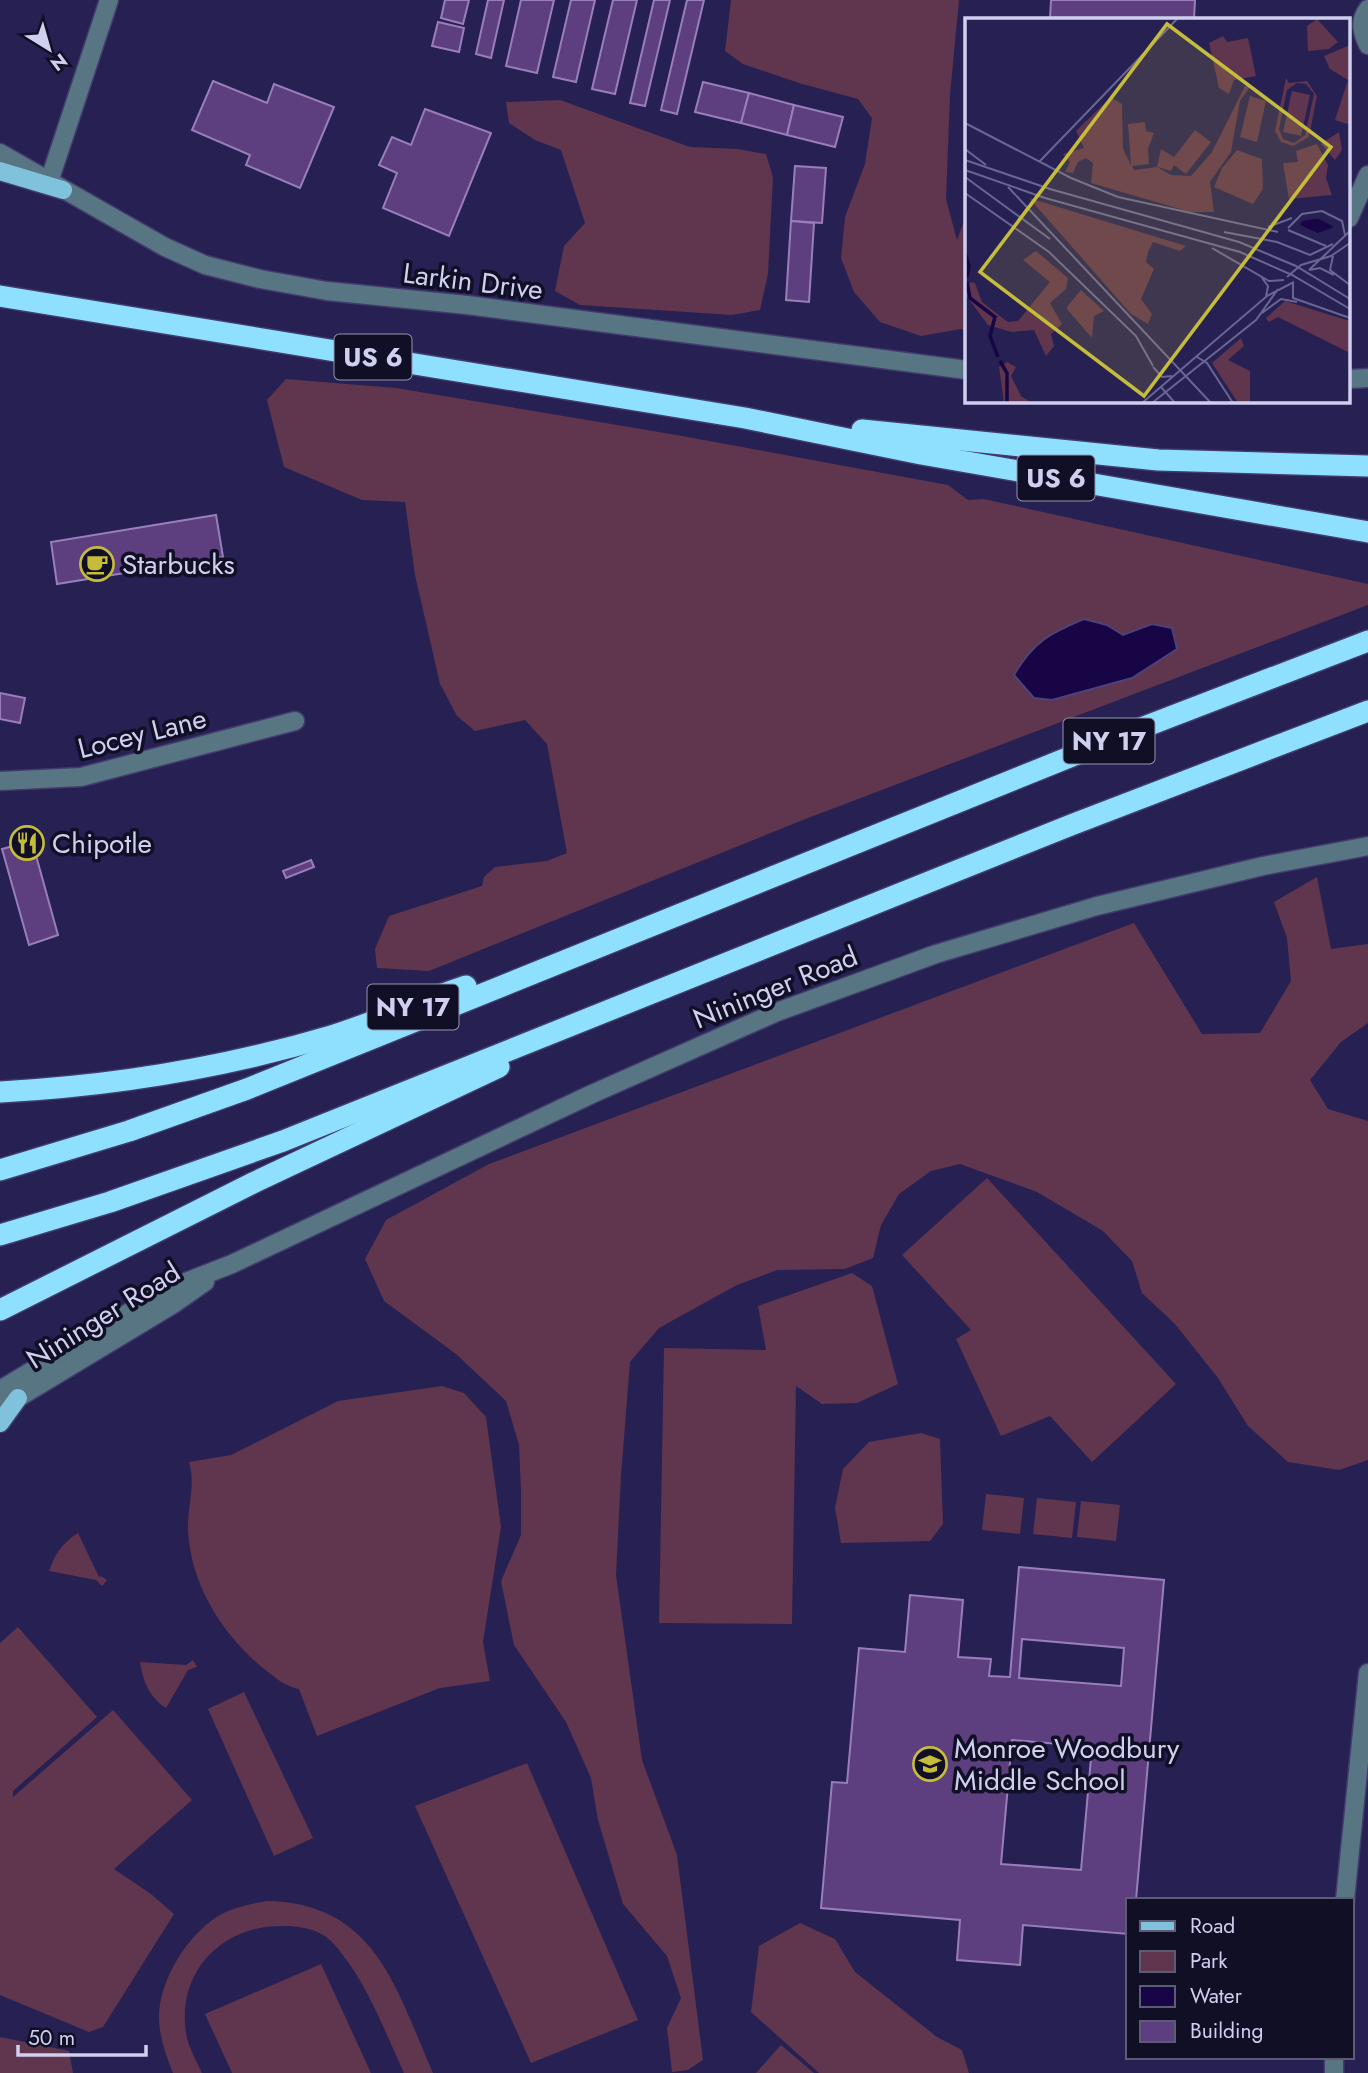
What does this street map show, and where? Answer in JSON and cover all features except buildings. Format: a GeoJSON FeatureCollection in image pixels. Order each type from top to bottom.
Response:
{"type":"FeatureCollection","features":[{"type":"Feature","properties":{"kind":"highway","name":"US 6"},"geometry":{"type":"LineString","coordinates":[[0,296],[746,418],[921,454],[1368,533]]}},
{"type":"Feature","properties":{"kind":"highway","name":"US 6"},"geometry":{"type":"LineString","coordinates":[[746,418],[1146,459],[1368,466]]}},
{"type":"Feature","properties":{"kind":"highway","name":"NY 17"},"geometry":{"type":"LineString","coordinates":[[0,1092],[114,1082],[276,1052],[363,1026],[461,987],[622,938],[1144,727],[1368,641]]}},
{"type":"Feature","properties":{"kind":"highway","name":"NY 17"},"geometry":{"type":"LineString","coordinates":[[0,1310],[267,1177],[477,1080],[577,1023],[1084,820],[1368,710]]}},
{"type":"Feature","properties":{"kind":"highway"},"geometry":{"type":"LineString","coordinates":[[0,1170],[129,1131],[247,1089],[622,938]]}},
{"type":"Feature","properties":{"kind":"highway"},"geometry":{"type":"LineString","coordinates":[[0,1235],[110,1202],[224,1163],[577,1023]]}},
{"type":"Feature","properties":{"kind":"main road"},"geometry":{"type":"LineString","coordinates":[[0,171],[56,186]]}},
{"type":"Feature","properties":{"kind":"main road"},"geometry":{"type":"LineString","coordinates":[[0,1423],[18,1398]]}},
{"type":"Feature","properties":{"kind":"street"},"geometry":{"type":"LineString","coordinates":[[56,186],[109,0]]}},
{"type":"Feature","properties":{"kind":"street"},"geometry":{"type":"LineString","coordinates":[[1368,9],[1362,20],[1368,45]]}},
{"type":"Feature","properties":{"kind":"street","name":"Larkin Drive"},"geometry":{"type":"LineString","coordinates":[[0,153],[187,258],[280,284],[467,305],[965,370]]}},
{"type":"Feature","properties":{"kind":"street"},"geometry":{"type":"LineString","coordinates":[[1350,216],[1368,175]]}},
{"type":"Feature","properties":{"kind":"street"},"geometry":{"type":"LineString","coordinates":[[1350,379],[1368,378]]}},
{"type":"Feature","properties":{"kind":"street","name":"Locey Lane"},"geometry":{"type":"LineString","coordinates":[[0,781],[81,777],[295,721]]}},
{"type":"Feature","properties":{"kind":"street","name":"Nininger Road"},"geometry":{"type":"LineString","coordinates":[[0,1390],[157,1295],[232,1264],[684,1052],[777,1012],[885,971],[990,937],[1143,894],[1263,866],[1368,846]]}},
{"type":"Feature","properties":{"kind":"street","name":"Nininger Road"},"geometry":{"type":"LineString","coordinates":[[0,1409],[175,1303],[232,1264]]}},
{"type":"Feature","properties":{"kind":"street"},"geometry":{"type":"LineString","coordinates":[[1345,1898],[1368,1673]]}},
{"type":"Feature","properties":{"kind":"green space"},"geometry":{"type":"Polygon","coordinates":[[[731,0],[959,0],[950,95],[946,199],[957,240],[965,220],[965,331],[961,329],[921,336],[880,322],[854,292],[841,258],[845,217],[865,164],[872,118],[858,99],[743,64],[725,51],[731,0]]]}},
{"type":"Feature","properties":{"kind":"green space"},"geometry":{"type":"Polygon","coordinates":[[[560,100],[690,147],[738,149],[766,154],[773,177],[768,274],[760,310],[732,315],[580,305],[555,291],[564,246],[585,223],[561,150],[535,140],[509,123],[506,102],[560,100]]]}},
{"type":"Feature","properties":{"kind":"green space"},"geometry":{"type":"Polygon","coordinates":[[[286,379],[396,388],[671,434],[948,485],[968,500],[984,499],[1368,584],[1368,605],[803,820],[429,971],[377,968],[375,949],[389,916],[482,886],[484,877],[495,867],[547,861],[567,853],[547,744],[525,720],[475,731],[457,716],[440,684],[415,575],[405,502],[362,500],[284,467],[267,400],[286,379]]]}},
{"type":"Feature","properties":{"kind":"green space"},"geometry":{"type":"Polygon","coordinates":[[[1317,877],[1331,949],[1368,944],[1368,1023],[1341,1042],[1310,1080],[1328,1109],[1368,1121],[1368,1460],[1339,1470],[1288,1462],[1248,1426],[1218,1378],[1175,1324],[1142,1293],[1132,1261],[1103,1231],[1037,1192],[960,1164],[931,1171],[899,1194],[881,1225],[873,1258],[845,1269],[777,1270],[737,1285],[659,1328],[630,1362],[616,1575],[642,1760],[677,1855],[703,2060],[688,2070],[672,2072],[667,2028],[681,1998],[667,1956],[623,1904],[598,1820],[591,1778],[566,1722],[514,1645],[501,1581],[521,1535],[521,1491],[519,1445],[506,1401],[456,1354],[384,1301],[365,1259],[386,1220],[489,1164],[1134,923],[1202,1034],[1260,1033],[1291,981],[1287,938],[1274,902],[1317,877]]]}},
{"type":"Feature","properties":{"kind":"green space"},"geometry":{"type":"Polygon","coordinates":[[[987,1178],[1176,1384],[1092,1462],[1050,1416],[1001,1436],[956,1339],[971,1330],[902,1255],[987,1178]]]}},
{"type":"Feature","properties":{"kind":"green space"},"geometry":{"type":"Polygon","coordinates":[[[852,1273],[872,1286],[898,1384],[857,1403],[822,1404],[796,1386],[792,1624],[659,1623],[664,1348],[766,1350],[758,1306],[852,1273]]]}},
{"type":"Feature","properties":{"kind":"green space"},"geometry":{"type":"Polygon","coordinates":[[[442,1386],[464,1393],[486,1417],[501,1527],[483,1642],[490,1681],[440,1688],[317,1736],[299,1689],[280,1681],[248,1655],[222,1624],[202,1589],[190,1551],[188,1522],[192,1479],[189,1462],[231,1455],[338,1401],[442,1386]]]}},
{"type":"Feature","properties":{"kind":"green space"},"geometry":{"type":"Polygon","coordinates":[[[921,1433],[940,1439],[943,1524],[930,1541],[841,1543],[835,1508],[843,1469],[869,1442],[921,1433]]]}},
{"type":"Feature","properties":{"kind":"green space"},"geometry":{"type":"Polygon","coordinates":[[[986,1494],[1024,1498],[1020,1534],[982,1530],[986,1494]]]}},
{"type":"Feature","properties":{"kind":"green space"},"geometry":{"type":"Polygon","coordinates":[[[1037,1498],[1076,1502],[1072,1538],[1033,1534],[1037,1498]]]}},
{"type":"Feature","properties":{"kind":"green space"},"geometry":{"type":"Polygon","coordinates":[[[1081,1501],[1120,1505],[1116,1541],[1077,1537],[1081,1501]]]}},
{"type":"Feature","properties":{"kind":"green space"},"geometry":{"type":"Polygon","coordinates":[[[78,1533],[99,1577],[107,1580],[102,1586],[96,1580],[49,1571],[60,1549],[78,1533]]]}},
{"type":"Feature","properties":{"kind":"green space"},"geometry":{"type":"Polygon","coordinates":[[[18,1627],[97,1717],[13,1791],[13,1797],[113,1710],[192,1800],[114,1869],[151,1894],[174,1914],[103,2027],[89,2032],[0,1995],[0,1643],[18,1627]]]}},
{"type":"Feature","properties":{"kind":"green space"},"geometry":{"type":"Polygon","coordinates":[[[193,1660],[197,1667],[188,1670],[166,1708],[155,1699],[148,1688],[140,1662],[186,1665],[193,1660]]]}},
{"type":"Feature","properties":{"kind":"green space"},"geometry":{"type":"Polygon","coordinates":[[[244,1692],[313,1838],[274,1856],[208,1709],[244,1692]]]}},
{"type":"Feature","properties":{"kind":"green space"},"geometry":{"type":"Polygon","coordinates":[[[527,1763],[638,2020],[531,2063],[415,1806],[527,1763]]]}},
{"type":"Feature","properties":{"kind":"green space"},"geometry":{"type":"Polygon","coordinates":[[[267,1901],[304,1906],[334,1917],[358,1934],[377,1956],[393,1982],[433,2073],[404,2073],[364,1988],[332,1942],[315,1931],[283,1926],[260,1928],[240,1934],[222,1944],[206,1958],[195,1975],[188,1994],[185,2015],[188,2042],[202,2073],[173,2073],[162,2039],[159,2013],[163,1992],[173,1967],[187,1945],[215,1918],[234,1909],[267,1901]]]}},
{"type":"Feature","properties":{"kind":"green space"},"geometry":{"type":"Polygon","coordinates":[[[800,1923],[835,1939],[855,1972],[937,2037],[962,2050],[969,2073],[819,2073],[751,2012],[759,1946],[800,1923]]]}},
{"type":"Feature","properties":{"kind":"green space"},"geometry":{"type":"Polygon","coordinates":[[[321,1964],[371,2073],[232,2073],[205,2014],[321,1964]]]}},
{"type":"Feature","properties":{"kind":"green space"},"geometry":{"type":"Polygon","coordinates":[[[0,2037],[69,2051],[73,2073],[0,2073],[0,2037]]]}},
{"type":"Feature","properties":{"kind":"green space"},"geometry":{"type":"Polygon","coordinates":[[[781,2045],[814,2073],[756,2073],[781,2045]]]}},
{"type":"Feature","properties":{"kind":"water"},"geometry":{"type":"Polygon","coordinates":[[[1084,619],[1107,625],[1123,635],[1152,624],[1172,628],[1177,649],[1132,678],[1052,700],[1034,698],[1014,675],[1028,654],[1043,640],[1084,619]]]}},
{"type":"Feature","properties":{"kind":"place","name":"Starbucks"},"geometry":{"type":"Point","coordinates":[97,564]}},
{"type":"Feature","properties":{"kind":"place","name":"Chipotle"},"geometry":{"type":"Point","coordinates":[27,843]}},
{"type":"Feature","properties":{"kind":"place","name":"Monroe Woodbury Middle School"},"geometry":{"type":"Point","coordinates":[930,1764]}}]}
